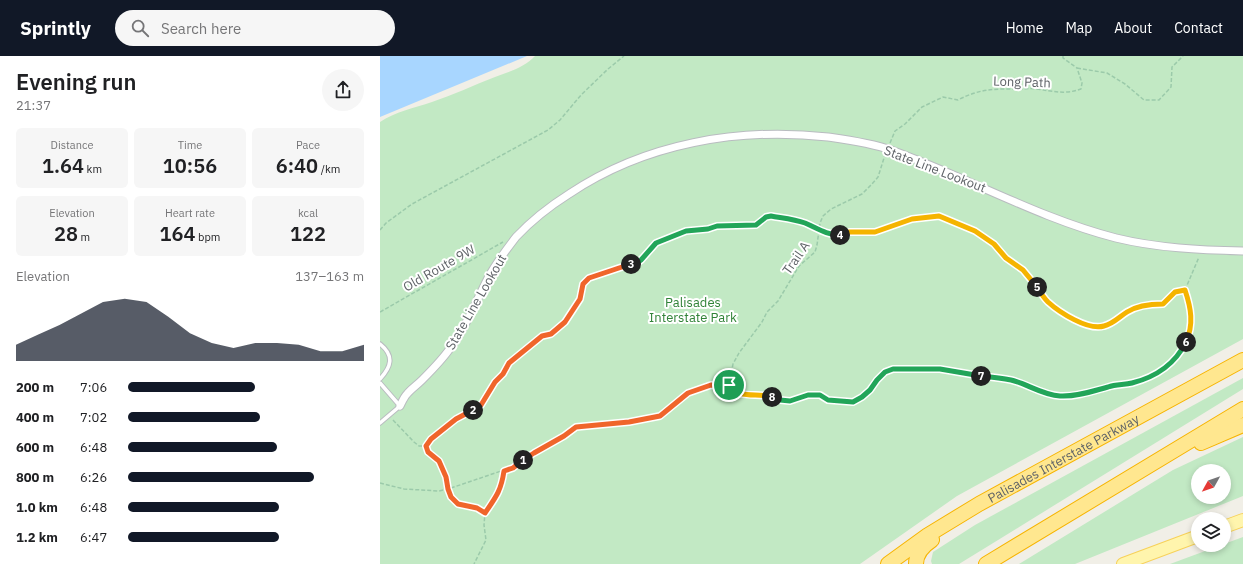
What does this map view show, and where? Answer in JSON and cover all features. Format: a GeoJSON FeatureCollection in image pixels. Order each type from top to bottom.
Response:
{"type":"FeatureCollection","features":[{"type":"Feature","properties":{"kind":"highway"},"geometry":{"type":"LineString","coordinates":[[1199,384],[1243,354]]}},
{"type":"Feature","properties":{"kind":"highway","name":"Palisades Interstate Parkway"},"geometry":{"type":"LineString","coordinates":[[888,564],[928,535],[978,504],[1243,360]]}},
{"type":"Feature","properties":{"kind":"highway"},"geometry":{"type":"LineString","coordinates":[[986,564],[1243,409]]}},
{"type":"Feature","properties":{"kind":"highway"},"geometry":{"type":"LineString","coordinates":[[1096,498],[1188,449],[1243,425]]}},
{"type":"Feature","properties":{"kind":"highway"},"geometry":{"type":"LineString","coordinates":[[916,564],[919,553],[925,545],[978,504]]}},
{"type":"Feature","properties":{"kind":"highway"},"geometry":{"type":"LineString","coordinates":[[979,564],[1020,544]]}},
{"type":"Feature","properties":{"kind":"main road"},"geometry":{"type":"LineString","coordinates":[[1231,524],[1243,520]]}},
{"type":"Feature","properties":{"kind":"main road"},"geometry":{"type":"LineString","coordinates":[[1123,564],[1191,539]]}},
{"type":"Feature","properties":{"kind":"street","name":"State Line Lookout"},"geometry":{"type":"LineString","coordinates":[[400,406],[407,394],[438,364],[451,347],[464,328],[489,276],[501,256],[532,221],[577,188],[604,173],[634,159],[702,140],[734,135],[768,134],[808,135],[849,140],[887,149],[925,162],[1045,215],[1114,237],[1135,242],[1170,247],[1202,250],[1243,251]]}},
{"type":"Feature","properties":{"kind":"lane"},"geometry":{"type":"LineString","coordinates":[[380,344],[387,351],[390,361],[388,368],[380,379]]}},
{"type":"Feature","properties":{"kind":"lane"},"geometry":{"type":"LineString","coordinates":[[380,383],[400,406],[380,423]]}},
{"type":"Feature","properties":{"kind":"lane"},"geometry":{"type":"LineString","coordinates":[[380,392],[384,388]]}},
{"type":"Feature","properties":{"kind":"path"},"geometry":{"type":"LineString","coordinates":[[380,230],[386,223],[412,204],[548,130],[560,120],[580,95],[624,56]]}},
{"type":"Feature","properties":{"kind":"path"},"geometry":{"type":"LineString","coordinates":[[1063,56],[1063,58],[1077,68],[1107,73],[1125,84],[1144,100],[1159,100],[1171,87],[1172,67],[1182,56]]}},
{"type":"Feature","properties":{"kind":"path","name":"Long Path"},"geometry":{"type":"LineString","coordinates":[[819,231],[820,222],[831,209],[862,194],[878,177],[887,149],[895,131],[905,124],[922,106],[943,97],[958,100],[982,90],[1035,89],[1066,93],[1077,91],[1081,89],[1082,83],[1077,68]]}},
{"type":"Feature","properties":{"kind":"path","name":"Trail A"},"geometry":{"type":"LineString","coordinates":[[426,446],[431,439],[456,419],[481,405],[509,363],[542,336],[551,334],[565,322],[580,299],[583,284],[589,278],[637,263],[656,243],[686,231],[708,229],[717,226],[756,225],[766,217],[771,216],[804,223],[819,231],[818,246],[815,252],[799,266],[778,301],[767,312],[762,322],[733,364],[729,385]]}},
{"type":"Feature","properties":{"kind":"path"},"geometry":{"type":"LineString","coordinates":[[819,231],[834,235],[843,235],[849,232],[875,232],[912,219],[939,216],[975,231],[994,244],[1006,258],[1023,270],[1048,301],[1072,318],[1090,326],[1102,327],[1116,321],[1127,312],[1137,307],[1151,304],[1163,304],[1175,292],[1185,290]]}},
{"type":"Feature","properties":{"kind":"path","name":"Old Route 9W"},"geometry":{"type":"LineString","coordinates":[[380,312],[506,240]]}},
{"type":"Feature","properties":{"kind":"path"},"geometry":{"type":"LineString","coordinates":[[380,483],[404,489],[439,491],[448,489],[513,468],[576,427],[629,422],[660,416],[688,393],[711,385],[729,385],[732,390],[742,394],[768,396],[780,400],[790,401],[808,395],[820,395],[828,400],[853,402],[870,390],[885,372],[893,369],[940,369],[1012,380],[1044,393],[1061,396],[1132,383],[1153,376],[1167,367],[1181,353],[1191,326],[1191,314],[1185,290],[1202,250]]}},
{"type":"Feature","properties":{"kind":"path"},"geometry":{"type":"LineString","coordinates":[[389,415],[414,442],[419,446],[426,446],[428,452],[439,461],[446,477],[451,497],[458,504],[477,508],[485,513]]}},
{"type":"Feature","properties":{"kind":"path"},"geometry":{"type":"LineString","coordinates":[[474,564],[486,540],[484,525],[485,513],[502,486],[504,471]]}},
{"type":"Feature","properties":{"kind":"green space","name":"Palisades Interstate Park"},"geometry":{"type":"Polygon","coordinates":[[[535,56],[1243,56],[1243,339],[957,496],[860,564],[380,564],[380,122],[398,113],[440,99],[511,71],[522,66],[535,56]]]}},
{"type":"Feature","properties":{"kind":"green space"},"geometry":{"type":"Polygon","coordinates":[[[1243,378],[1243,389],[959,564],[932,564],[931,561],[933,552],[975,525],[1243,378]]]}},
{"type":"Feature","properties":{"kind":"green space"},"geometry":{"type":"Polygon","coordinates":[[[1243,437],[1243,496],[1231,501],[1231,464],[1191,464],[1191,504],[1223,504],[1203,512],[1191,512],[1191,517],[1075,564],[1019,564],[1173,470],[1243,437]]]}},
{"type":"Feature","properties":{"kind":"green space"},"geometry":{"type":"Polygon","coordinates":[[[1243,537],[1243,564],[1170,564],[1202,552],[1231,552],[1231,541],[1243,537]]]}},
{"type":"Feature","properties":{"kind":"water"},"geometry":{"type":"Polygon","coordinates":[[[380,56],[527,56],[380,117],[380,56]]]}},
{"type":"Feature","properties":{"kind":"route"},"geometry":{"type":"LineString","coordinates":[[771,216],[804,223],[819,231],[834,235],[843,235],[849,232],[875,232],[894,226],[903,221],[939,216],[975,231],[994,244],[1006,258],[1023,270],[1048,301],[1072,318],[1090,326],[1102,327],[1116,321],[1127,312],[1137,307],[1151,304],[1163,304],[1171,298],[1175,292],[1185,290],[1191,314],[1191,326],[1187,340],[1181,353],[1167,367],[1153,376],[1132,383],[1111,386],[1078,394],[1061,396],[1044,393],[1012,380],[940,369],[920,368],[893,369],[885,372],[870,390],[853,402],[828,400],[820,395],[808,395],[800,399],[790,401],[780,400],[768,396],[742,394],[732,390],[729,385],[711,385],[699,388],[688,393],[660,416],[629,422],[576,427],[513,468],[504,471],[502,486],[485,513],[477,508],[458,504],[451,497],[446,477],[439,461],[428,452],[426,446],[431,439],[456,419],[481,405],[509,363],[542,336],[551,334],[565,322],[580,299],[583,284],[589,278],[600,276],[627,265],[637,263],[656,243],[686,231],[708,229],[717,226],[756,225],[766,217],[771,216]]}}]}
